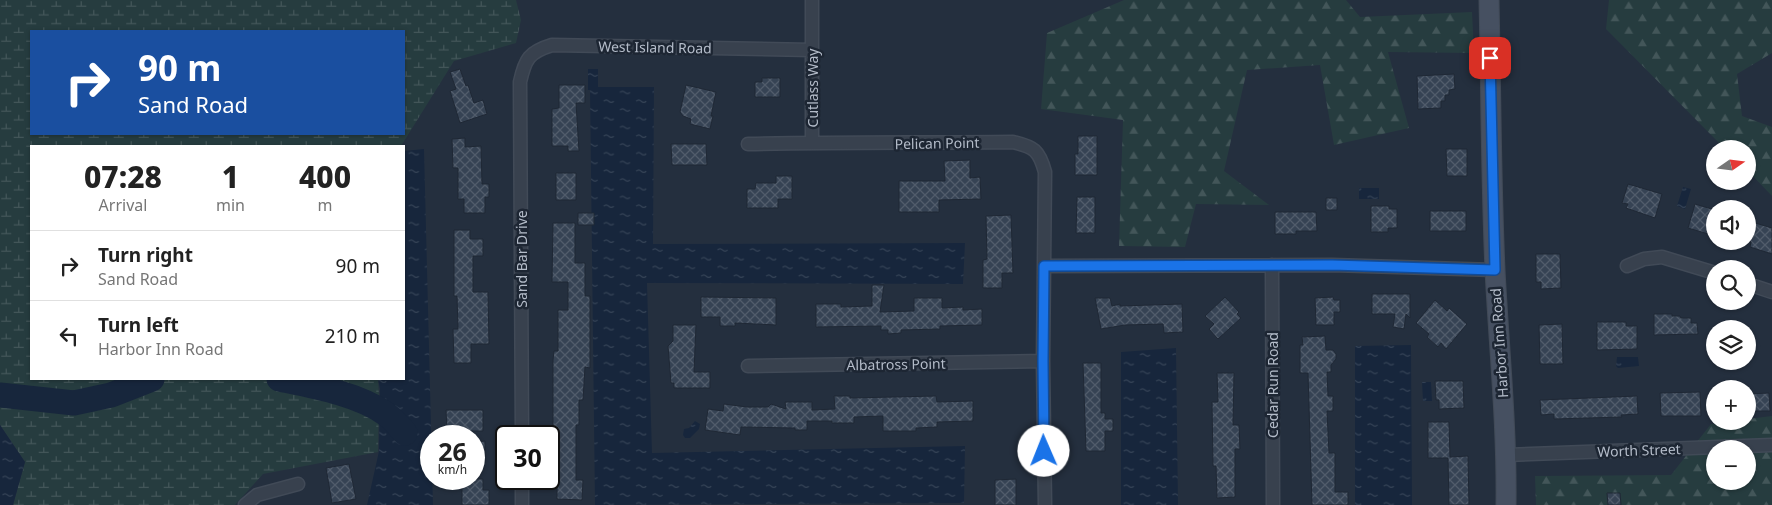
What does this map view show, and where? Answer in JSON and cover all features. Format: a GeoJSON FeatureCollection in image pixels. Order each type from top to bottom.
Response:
{"type":"FeatureCollection","features":[{"type":"Feature","properties":{"kind":"main road","name":"Harbor Inn Road"},"geometry":{"type":"LineString","coordinates":[[1490,0],[1495,270],[1506,454],[1506,505]]}},
{"type":"Feature","properties":{"kind":"street","name":"Cutlass Way"},"geometry":{"type":"LineString","coordinates":[[748,144],[812,142],[812,0]]}},
{"type":"Feature","properties":{"kind":"street","name":"West Island Road"},"geometry":{"type":"LineString","coordinates":[[520,82],[523,67],[530,55],[538,49],[552,45],[812,50]]}},
{"type":"Feature","properties":{"kind":"street","name":"Sand Bar Drive"},"geometry":{"type":"LineString","coordinates":[[520,82],[522,425]]}},
{"type":"Feature","properties":{"kind":"street","name":"Pelican Point"},"geometry":{"type":"LineString","coordinates":[[812,142],[843,144],[1013,142],[1032,146],[1041,158],[1045,172],[1044,266]]}},
{"type":"Feature","properties":{"kind":"street"},"geometry":{"type":"LineString","coordinates":[[1627,266],[1644,259],[1662,257],[1706,270]]}},
{"type":"Feature","properties":{"kind":"street","name":"Cedar Run Road"},"geometry":{"type":"LineString","coordinates":[[1272,265],[1273,505]]}},
{"type":"Feature","properties":{"kind":"street"},"geometry":{"type":"LineString","coordinates":[[1045,505],[1044,266],[1332,265],[1495,270]]}},
{"type":"Feature","properties":{"kind":"street"},"geometry":{"type":"LineString","coordinates":[[1756,287],[1772,292]]}},
{"type":"Feature","properties":{"kind":"street","name":"Albatross Point"},"geometry":{"type":"LineString","coordinates":[[748,366],[1043,361]]}},
{"type":"Feature","properties":{"kind":"street","name":"Worth Street"},"geometry":{"type":"LineString","coordinates":[[1506,454],[1772,445]]}},
{"type":"Feature","properties":{"kind":"street"},"geometry":{"type":"LineString","coordinates":[[245,505],[256,495],[298,484]]}},
{"type":"Feature","properties":{"kind":"street"},"geometry":{"type":"LineString","coordinates":[[522,490],[522,505]]}},
{"type":"Feature","properties":{"kind":"green space"},"geometry":{"type":"Polygon","coordinates":[[[0,0],[516,0],[521,20],[516,43],[454,61],[402,145],[30,145],[30,380],[378,380],[378,452],[263,474],[235,505],[13,505],[25,462],[0,425],[0,0]]]}},
{"type":"Feature","properties":{"kind":"green space"},"geometry":{"type":"Polygon","coordinates":[[[1124,0],[1346,0],[1360,17],[1472,12],[1474,53],[1388,52],[1409,128],[1334,145],[1320,65],[1247,70],[1224,171],[1269,205],[1196,204],[1185,247],[1119,246],[1123,120],[1041,109],[1047,33],[1124,0]]]}},
{"type":"Feature","properties":{"kind":"green space"},"geometry":{"type":"Polygon","coordinates":[[[1609,0],[1772,0],[1772,53],[1737,74],[1742,116],[1772,127],[1772,196],[1756,179],[1756,140],[1716,140],[1606,29],[1609,0]]]}},
{"type":"Feature","properties":{"kind":"green space"},"geometry":{"type":"Polygon","coordinates":[[[1772,416],[1772,505],[1536,505],[1535,476],[1671,475],[1706,430],[1756,430],[1756,418],[1772,416]]]}},
{"type":"Feature","properties":{"kind":"water"},"geometry":{"type":"Polygon","coordinates":[[[588,69],[598,69],[598,87],[654,87],[653,244],[965,243],[963,284],[647,283],[652,453],[965,446],[964,503],[595,505],[590,90],[588,90],[588,69]]]}},
{"type":"Feature","properties":{"kind":"water"},"geometry":{"type":"Polygon","coordinates":[[[424,149],[431,425],[420,425],[420,490],[433,490],[433,505],[367,505],[379,451],[380,389],[378,380],[405,380],[405,151],[424,149]]]}},
{"type":"Feature","properties":{"kind":"water"},"geometry":{"type":"Polygon","coordinates":[[[1683,187],[1691,189],[1685,209],[1677,206],[1683,187]]]}},
{"type":"Feature","properties":{"kind":"water"},"geometry":{"type":"Polygon","coordinates":[[[1359,188],[1379,188],[1379,199],[1359,199],[1359,188]]]}},
{"type":"Feature","properties":{"kind":"water"},"geometry":{"type":"Polygon","coordinates":[[[1411,345],[1412,505],[1355,505],[1355,346],[1411,345]]]}},
{"type":"Feature","properties":{"kind":"water"},"geometry":{"type":"Polygon","coordinates":[[[1176,348],[1178,505],[1121,505],[1121,352],[1176,348]]]}},
{"type":"Feature","properties":{"kind":"water"},"geometry":{"type":"Polygon","coordinates":[[[1617,357],[1638,357],[1639,366],[1618,368],[1616,366],[1617,357]]]}},
{"type":"Feature","properties":{"kind":"water"},"geometry":{"type":"Polygon","coordinates":[[[1422,382],[1431,382],[1432,401],[1423,401],[1422,382]]]}},
{"type":"Feature","properties":{"kind":"water"},"geometry":{"type":"Polygon","coordinates":[[[695,421],[700,424],[699,429],[690,438],[685,438],[683,435],[684,429],[689,428],[695,421]]]}},
{"type":"Feature","properties":{"kind":"water"},"geometry":{"type":"Polygon","coordinates":[[[0,425],[25,462],[13,505],[0,505],[0,425]]]}},
{"type":"Feature","properties":{"kind":"building"},"geometry":{"type":"Polygon","coordinates":[[[460,69],[474,103],[483,100],[487,114],[460,123],[450,91],[456,89],[450,72],[460,69]]]}},
{"type":"Feature","properties":{"kind":"building"},"geometry":{"type":"Polygon","coordinates":[[[1454,74],[1455,89],[1449,90],[1449,95],[1445,95],[1445,101],[1441,101],[1441,108],[1418,109],[1417,76],[1454,74]]]}},
{"type":"Feature","properties":{"kind":"building"},"geometry":{"type":"Polygon","coordinates":[[[762,78],[780,78],[780,97],[755,97],[755,82],[762,82],[762,78]]]}},
{"type":"Feature","properties":{"kind":"building"},"geometry":{"type":"Polygon","coordinates":[[[559,85],[585,85],[585,103],[576,103],[579,151],[568,151],[568,146],[552,146],[552,109],[559,108],[559,85]]]}},
{"type":"Feature","properties":{"kind":"building"},"geometry":{"type":"Polygon","coordinates":[[[686,85],[716,92],[710,129],[690,124],[691,119],[683,116],[680,112],[686,85]]]}},
{"type":"Feature","properties":{"kind":"building"},"geometry":{"type":"Polygon","coordinates":[[[1078,136],[1097,136],[1097,175],[1075,175],[1075,154],[1078,154],[1078,136]]]}},
{"type":"Feature","properties":{"kind":"building"},"geometry":{"type":"Polygon","coordinates":[[[465,138],[465,147],[481,146],[482,184],[489,184],[489,197],[485,197],[485,213],[464,213],[464,199],[458,199],[458,168],[453,168],[452,139],[465,138]]]}},
{"type":"Feature","properties":{"kind":"building"},"geometry":{"type":"Polygon","coordinates":[[[671,144],[706,144],[707,165],[672,165],[671,144]]]}},
{"type":"Feature","properties":{"kind":"building"},"geometry":{"type":"Polygon","coordinates":[[[1446,149],[1467,149],[1467,176],[1447,176],[1446,149]]]}},
{"type":"Feature","properties":{"kind":"building"},"geometry":{"type":"Polygon","coordinates":[[[970,160],[970,178],[980,177],[981,199],[939,200],[939,212],[899,212],[899,181],[945,181],[944,161],[970,160]]]}},
{"type":"Feature","properties":{"kind":"building"},"geometry":{"type":"Polygon","coordinates":[[[556,173],[576,173],[576,200],[556,200],[556,173]]]}},
{"type":"Feature","properties":{"kind":"building"},"geometry":{"type":"Polygon","coordinates":[[[776,176],[792,176],[792,199],[778,199],[778,208],[747,208],[747,189],[755,189],[756,183],[776,183],[776,176]]]}},
{"type":"Feature","properties":{"kind":"building"},"geometry":{"type":"Polygon","coordinates":[[[1628,184],[1662,194],[1655,218],[1626,208],[1628,204],[1622,203],[1628,184]]]}},
{"type":"Feature","properties":{"kind":"building"},"geometry":{"type":"Polygon","coordinates":[[[1077,197],[1095,197],[1095,233],[1076,233],[1077,197]]]}},
{"type":"Feature","properties":{"kind":"building"},"geometry":{"type":"Polygon","coordinates":[[[1326,198],[1337,198],[1337,210],[1326,210],[1326,198]]]}},
{"type":"Feature","properties":{"kind":"building"},"geometry":{"type":"Polygon","coordinates":[[[1695,204],[1706,207],[1706,233],[1688,228],[1695,204]]]}},
{"type":"Feature","properties":{"kind":"building"},"geometry":{"type":"Polygon","coordinates":[[[1371,206],[1389,206],[1389,209],[1397,209],[1397,228],[1388,228],[1388,232],[1371,232],[1371,206]]]}},
{"type":"Feature","properties":{"kind":"building"},"geometry":{"type":"Polygon","coordinates":[[[1430,211],[1466,211],[1466,231],[1430,231],[1430,211]]]}},
{"type":"Feature","properties":{"kind":"building"},"geometry":{"type":"Polygon","coordinates":[[[1275,212],[1316,212],[1317,231],[1275,234],[1275,212]]]}},
{"type":"Feature","properties":{"kind":"building"},"geometry":{"type":"Polygon","coordinates":[[[578,213],[594,213],[594,225],[578,225],[578,213]]]}},
{"type":"Feature","properties":{"kind":"building"},"geometry":{"type":"Polygon","coordinates":[[[1011,215],[1013,273],[1002,273],[1002,288],[983,288],[983,260],[987,259],[986,216],[1011,215]]]}},
{"type":"Feature","properties":{"kind":"building"},"geometry":{"type":"Polygon","coordinates":[[[553,223],[575,223],[575,263],[585,263],[585,296],[590,296],[590,368],[585,367],[583,400],[579,400],[579,425],[576,425],[576,480],[583,480],[582,500],[557,499],[557,490],[560,490],[560,425],[553,425],[553,360],[554,351],[558,351],[558,310],[568,310],[568,282],[552,282],[553,223]]]}},
{"type":"Feature","properties":{"kind":"building"},"geometry":{"type":"Polygon","coordinates":[[[1756,223],[1772,228],[1772,254],[1756,249],[1756,223]]]}},
{"type":"Feature","properties":{"kind":"building"},"geometry":{"type":"Polygon","coordinates":[[[454,230],[470,230],[470,239],[483,239],[483,256],[473,256],[473,292],[488,292],[489,344],[471,344],[471,363],[454,363],[453,329],[458,329],[457,296],[454,296],[454,230]]]}},
{"type":"Feature","properties":{"kind":"building"},"geometry":{"type":"Polygon","coordinates":[[[1536,254],[1560,254],[1561,288],[1541,289],[1541,282],[1536,282],[1536,254]]]}},
{"type":"Feature","properties":{"kind":"building"},"geometry":{"type":"Polygon","coordinates":[[[872,285],[884,285],[880,312],[914,311],[914,298],[942,298],[942,308],[963,307],[963,310],[982,309],[982,325],[940,326],[940,329],[901,330],[901,333],[888,334],[888,330],[881,330],[881,326],[816,327],[816,304],[841,304],[841,307],[872,306],[872,285]]]}},
{"type":"Feature","properties":{"kind":"building"},"geometry":{"type":"Polygon","coordinates":[[[1372,294],[1410,294],[1410,318],[1406,314],[1404,329],[1393,327],[1395,314],[1372,314],[1372,294]]]}},
{"type":"Feature","properties":{"kind":"building"},"geometry":{"type":"Polygon","coordinates":[[[701,297],[776,298],[776,325],[735,323],[735,326],[720,326],[720,317],[701,317],[701,297]]]}},
{"type":"Feature","properties":{"kind":"building"},"geometry":{"type":"Polygon","coordinates":[[[1225,297],[1239,312],[1237,314],[1241,318],[1218,339],[1209,329],[1214,324],[1205,316],[1225,297]]]}},
{"type":"Feature","properties":{"kind":"building"},"geometry":{"type":"Polygon","coordinates":[[[1333,297],[1334,300],[1340,300],[1340,312],[1334,312],[1334,325],[1316,325],[1315,298],[1333,297]]]}},
{"type":"Feature","properties":{"kind":"building"},"geometry":{"type":"Polygon","coordinates":[[[1095,298],[1110,298],[1112,306],[1120,304],[1120,306],[1182,304],[1183,332],[1164,333],[1163,324],[1125,325],[1101,329],[1095,298]]]}},
{"type":"Feature","properties":{"kind":"building"},"geometry":{"type":"Polygon","coordinates":[[[1435,300],[1447,311],[1449,308],[1467,324],[1446,349],[1441,343],[1438,347],[1427,337],[1429,334],[1416,323],[1435,300]]]}},
{"type":"Feature","properties":{"kind":"building"},"geometry":{"type":"Polygon","coordinates":[[[1654,314],[1672,314],[1672,316],[1680,316],[1681,318],[1691,318],[1691,323],[1697,323],[1698,334],[1654,335],[1654,314]]]}},
{"type":"Feature","properties":{"kind":"building"},"geometry":{"type":"Polygon","coordinates":[[[1597,322],[1626,322],[1626,326],[1637,326],[1637,349],[1597,350],[1597,322]]]}},
{"type":"Feature","properties":{"kind":"building"},"geometry":{"type":"Polygon","coordinates":[[[1562,324],[1563,364],[1540,364],[1539,325],[1562,324]]]}},
{"type":"Feature","properties":{"kind":"building"},"geometry":{"type":"Polygon","coordinates":[[[673,325],[696,325],[694,372],[710,372],[710,388],[674,388],[674,383],[671,383],[668,346],[673,341],[673,325]]]}},
{"type":"Feature","properties":{"kind":"building"},"geometry":{"type":"Polygon","coordinates":[[[1325,336],[1326,350],[1333,350],[1336,354],[1336,359],[1331,365],[1331,372],[1327,372],[1328,396],[1333,396],[1333,411],[1327,411],[1329,453],[1335,453],[1335,492],[1348,492],[1348,505],[1312,505],[1308,373],[1300,373],[1300,345],[1303,345],[1302,337],[1325,336]]]}},
{"type":"Feature","properties":{"kind":"building"},"geometry":{"type":"Polygon","coordinates":[[[1083,363],[1101,363],[1101,413],[1105,413],[1105,419],[1113,419],[1113,431],[1105,431],[1105,451],[1086,451],[1083,363]]]}},
{"type":"Feature","properties":{"kind":"building"},"geometry":{"type":"Polygon","coordinates":[[[1217,373],[1234,373],[1233,425],[1239,425],[1240,449],[1235,449],[1235,497],[1217,498],[1216,466],[1213,466],[1212,402],[1218,402],[1217,373]]]}},
{"type":"Feature","properties":{"kind":"building"},"geometry":{"type":"Polygon","coordinates":[[[1435,381],[1463,381],[1464,408],[1439,409],[1439,400],[1436,400],[1435,381]]]}},
{"type":"Feature","properties":{"kind":"building"},"geometry":{"type":"Polygon","coordinates":[[[1700,392],[1701,416],[1661,416],[1660,393],[1700,392]]]}},
{"type":"Feature","properties":{"kind":"building"},"geometry":{"type":"Polygon","coordinates":[[[1769,393],[1770,411],[1756,411],[1756,394],[1769,393]]]}},
{"type":"Feature","properties":{"kind":"building"},"geometry":{"type":"Polygon","coordinates":[[[834,396],[850,396],[850,398],[936,396],[937,402],[973,401],[973,421],[937,422],[937,427],[916,428],[916,431],[883,431],[883,416],[854,417],[854,423],[807,421],[807,430],[741,427],[740,435],[705,430],[708,409],[723,411],[724,404],[768,407],[771,404],[786,409],[785,402],[812,402],[812,410],[835,409],[834,396]]]}},
{"type":"Feature","properties":{"kind":"building"},"geometry":{"type":"Polygon","coordinates":[[[1637,396],[1638,414],[1621,415],[1622,417],[1554,419],[1554,414],[1541,415],[1540,400],[1637,396]]]}},
{"type":"Feature","properties":{"kind":"building"},"geometry":{"type":"Polygon","coordinates":[[[446,410],[483,410],[483,425],[447,425],[446,410]]]}},
{"type":"Feature","properties":{"kind":"building"},"geometry":{"type":"Polygon","coordinates":[[[1428,422],[1449,422],[1450,457],[1468,456],[1469,505],[1449,505],[1448,458],[1428,458],[1428,422]]]}},
{"type":"Feature","properties":{"kind":"building"},"geometry":{"type":"Polygon","coordinates":[[[349,464],[356,499],[332,503],[326,468],[349,464]]]}},
{"type":"Feature","properties":{"kind":"building"},"geometry":{"type":"Polygon","coordinates":[[[1016,479],[1016,505],[995,505],[995,480],[1016,479]]]}},
{"type":"Feature","properties":{"kind":"building"},"geometry":{"type":"Polygon","coordinates":[[[462,490],[489,490],[489,505],[462,505],[462,490]]]}},
{"type":"Feature","properties":{"kind":"building"},"geometry":{"type":"Polygon","coordinates":[[[1607,493],[1620,493],[1621,505],[1608,505],[1607,493]]]}},
{"type":"Feature","properties":{"kind":"waterway"},"geometry":{"type":"LineString","coordinates":[[0,395],[74,403],[111,395],[149,380]]}},
{"type":"Feature","properties":{"kind":"waterway"},"geometry":{"type":"LineString","coordinates":[[284,380],[335,392],[362,401],[386,414],[405,433]]}},
{"type":"Feature","properties":{"kind":"route"},"geometry":{"type":"LineString","coordinates":[[1044,451],[1044,266],[1332,265],[1495,270],[1490,58]]}}]}
